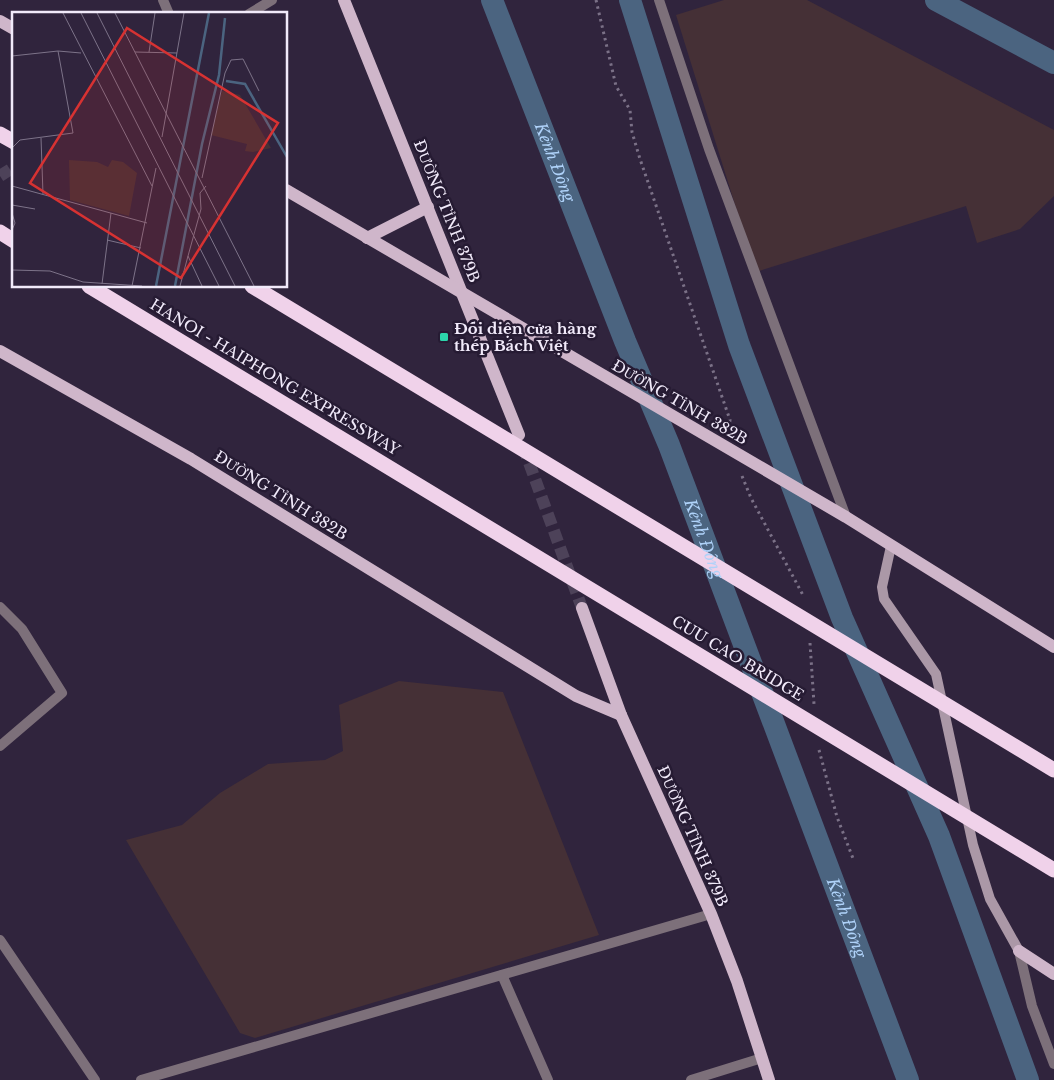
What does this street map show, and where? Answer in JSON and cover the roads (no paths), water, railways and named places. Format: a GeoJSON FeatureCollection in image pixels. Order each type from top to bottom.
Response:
{"type":"FeatureCollection","features":[{"type":"Feature","properties":{"kind":"highway"},"geometry":{"type":"LineString","coordinates":[[0,134],[12,141]]}},
{"type":"Feature","properties":{"kind":"highway"},"geometry":{"type":"LineString","coordinates":[[0,232],[12,240]]}},
{"type":"Feature","properties":{"kind":"highway","name":"HANOI - HAIPHONG EXPRESSWAY"},"geometry":{"type":"LineString","coordinates":[[92,288],[416,483]]}},
{"type":"Feature","properties":{"kind":"highway"},"geometry":{"type":"LineString","coordinates":[[255,288],[1054,770]]}},
{"type":"Feature","properties":{"kind":"highway","name":"CUU CAO BRIDGE"},"geometry":{"type":"LineString","coordinates":[[416,483],[1048,866]]}},
{"type":"Feature","properties":{"kind":"main road","name":"ĐƯỜNG TỈNH 379B"},"geometry":{"type":"LineString","coordinates":[[344,0],[519,435]]}},
{"type":"Feature","properties":{"kind":"main road"},"geometry":{"type":"LineString","coordinates":[[0,21],[12,28]]}},
{"type":"Feature","properties":{"kind":"main road","name":"ĐƯỜNG TỈNH 382B"},"geometry":{"type":"LineString","coordinates":[[288,191],[846,517],[1054,647]]}},
{"type":"Feature","properties":{"kind":"main road"},"geometry":{"type":"LineString","coordinates":[[367,238],[428,208]]}},
{"type":"Feature","properties":{"kind":"main road","name":"ĐƯỜNG TỈNH 382B"},"geometry":{"type":"LineString","coordinates":[[0,351],[191,459],[576,696],[621,715]]}},
{"type":"Feature","properties":{"kind":"main road"},"geometry":{"type":"LineString","coordinates":[[891,546],[882,587],[884,600],[936,674],[973,845],[990,899],[1020,951],[1054,974]]}},
{"type":"Feature","properties":{"kind":"main road","name":"ĐƯỜNG TỈNH 379B"},"geometry":{"type":"LineString","coordinates":[[582,608],[621,715],[711,914],[737,981],[769,1080]]}},
{"type":"Feature","properties":{"kind":"street"},"geometry":{"type":"LineString","coordinates":[[163,0],[168,12]]}},
{"type":"Feature","properties":{"kind":"street"},"geometry":{"type":"LineString","coordinates":[[252,12],[272,0]]}},
{"type":"Feature","properties":{"kind":"street"},"geometry":{"type":"LineString","coordinates":[[659,0],[708,149],[846,517]]}},
{"type":"Feature","properties":{"kind":"street"},"geometry":{"type":"LineString","coordinates":[[0,607],[22,629],[62,693],[0,746]]}},
{"type":"Feature","properties":{"kind":"street"},"geometry":{"type":"LineString","coordinates":[[141,1080],[711,914]]}},
{"type":"Feature","properties":{"kind":"street"},"geometry":{"type":"LineString","coordinates":[[0,940],[94,1080]]}},
{"type":"Feature","properties":{"kind":"street"},"geometry":{"type":"LineString","coordinates":[[1020,951],[1032,1006],[1054,1064]]}},
{"type":"Feature","properties":{"kind":"street"},"geometry":{"type":"LineString","coordinates":[[502,975],[548,1080]]}},
{"type":"Feature","properties":{"kind":"street"},"geometry":{"type":"LineString","coordinates":[[691,1080],[762,1058]]}},
{"type":"Feature","properties":{"kind":"waterway","name":"Kênh Đông"},"geometry":{"type":"LineString","coordinates":[[492,0],[625,341],[669,445],[908,1080]]}},
{"type":"Feature","properties":{"kind":"waterway"},"geometry":{"type":"LineString","coordinates":[[630,0],[739,345],[842,618],[939,836],[1028,1080]]}},
{"type":"Feature","properties":{"kind":"waterway"},"geometry":{"type":"LineString","coordinates":[[936,0],[1054,63]]}},
{"type":"Feature","properties":{"kind":"tunnel"},"geometry":{"type":"LineString","coordinates":[[0,176],[12,168]]}},
{"type":"Feature","properties":{"kind":"tunnel"},"geometry":{"type":"LineString","coordinates":[[523,446],[582,608]]}},
{"type":"Feature","properties":{"kind":"place","name":"Đối diện cửa hàng thép Bách Việt"},"geometry":{"type":"Point","coordinates":[444,337]}}]}
